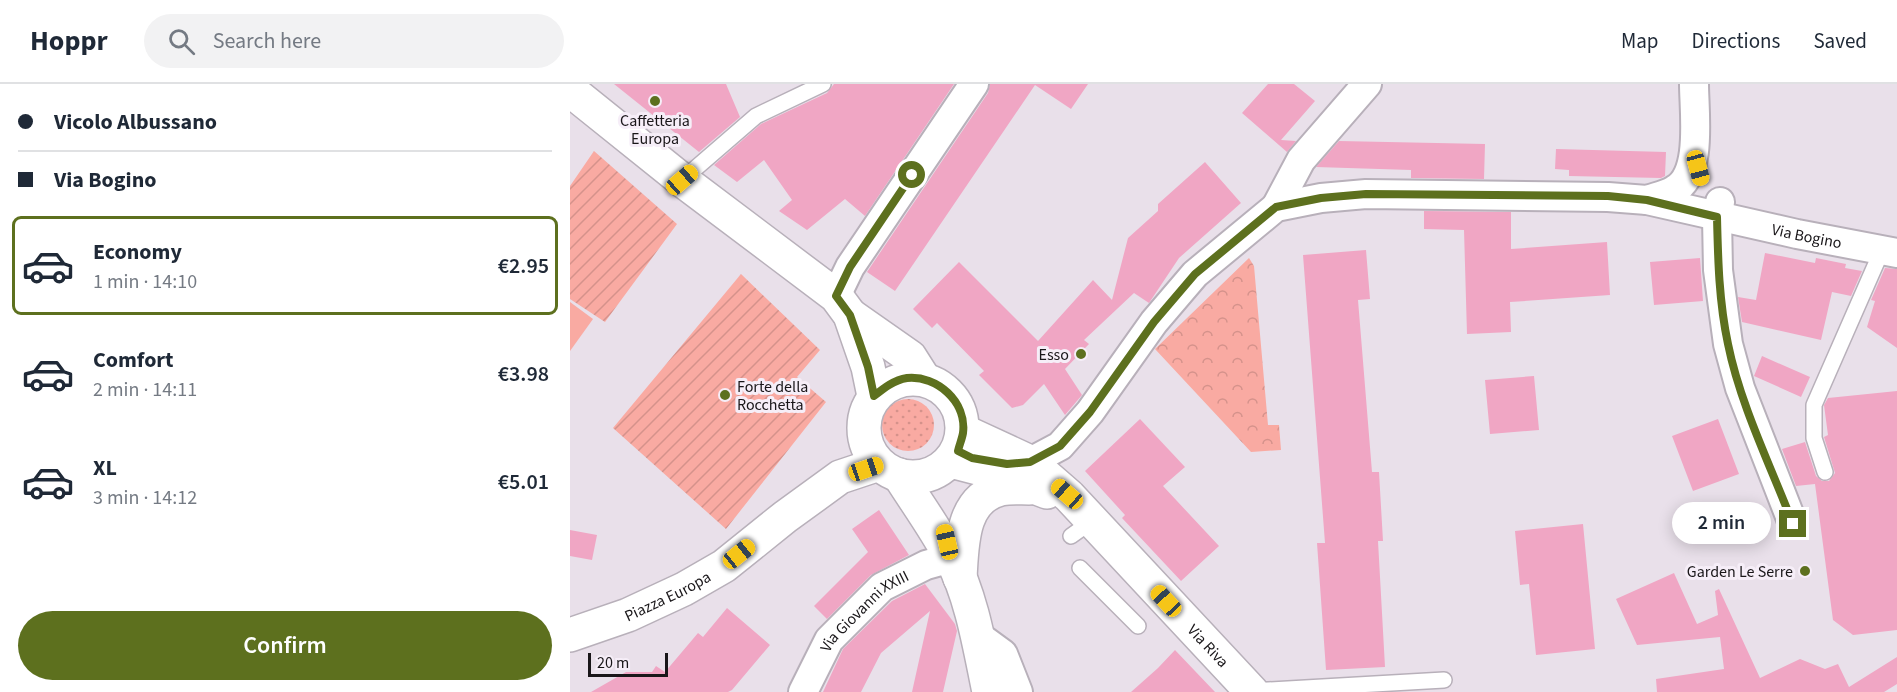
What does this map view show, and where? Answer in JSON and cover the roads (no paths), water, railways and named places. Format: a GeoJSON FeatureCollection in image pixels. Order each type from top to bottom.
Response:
{"type":"FeatureCollection","features":[{"type":"Feature","properties":{"kind":"street"},"geometry":{"type":"LineString","coordinates":[[874,396],[868,367],[843,305],[850,267],[974,84]]}},
{"type":"Feature","properties":{"kind":"street"},"geometry":{"type":"LineString","coordinates":[[955,568],[970,512],[982,496],[1032,475],[1060,446],[1090,412],[1154,322],[1195,274],[1276,207],[1301,160],[1367,84]]}},
{"type":"Feature","properties":{"kind":"street"},"geometry":{"type":"LineString","coordinates":[[1694,84],[1695,154],[1702,182],[1718,210],[1718,270],[1728,344],[1740,388],[1793,524]]}},
{"type":"Feature","properties":{"kind":"street"},"geometry":{"type":"LineString","coordinates":[[570,90],[910,357],[924,379]]}},
{"type":"Feature","properties":{"kind":"street"},"geometry":{"type":"LineString","coordinates":[[1647,200],[1675,190],[1688,176],[1695,154]]}},
{"type":"Feature","properties":{"kind":"street"},"geometry":{"type":"LineString","coordinates":[[1276,207],[1321,198],[1366,194],[1608,196],[1718,210]]}},
{"type":"Feature","properties":{"kind":"street","name":"Via Bogino"},"geometry":{"type":"LineString","coordinates":[[1718,210],[1761,225],[1797,234],[1890,252]]}},
{"type":"Feature","properties":{"kind":"street"},"geometry":{"type":"LineString","coordinates":[[955,568],[951,454],[959,408],[946,389],[924,379],[906,378],[888,385],[874,396],[866,412],[863,429],[867,446],[889,469],[955,568],[977,635],[988,692]]}},
{"type":"Feature","properties":{"kind":"street","name":"Piazza Europa"},"geometry":{"type":"LineString","coordinates":[[785,517],[796,495],[863,429]]}},
{"type":"Feature","properties":{"kind":"street"},"geometry":{"type":"LineString","coordinates":[[889,469],[912,478],[951,454]]}},
{"type":"Feature","properties":{"kind":"street","name":"Via Riva"},"geometry":{"type":"LineString","coordinates":[[951,454],[997,473],[1032,475],[1069,496],[1082,529],[1159,606],[1252,692]]}},
{"type":"Feature","properties":{"kind":"street","name":"Piazza Europa"},"geometry":{"type":"LineString","coordinates":[[570,635],[628,615],[684,589],[724,566],[840,477],[889,469]]}},
{"type":"Feature","properties":{"kind":"street","name":"Via Giovanni XXIII"},"geometry":{"type":"LineString","coordinates":[[803,692],[830,640],[882,587],[926,565],[955,568]]}},
{"type":"Feature","properties":{"kind":"street"},"geometry":{"type":"LineString","coordinates":[[977,635],[1003,654],[1018,692]]}},
{"type":"Feature","properties":{"kind":"lane"},"geometry":{"type":"LineString","coordinates":[[682,180],[756,116],[823,84]]}},
{"type":"Feature","properties":{"kind":"lane"},"geometry":{"type":"LineString","coordinates":[[1825,472],[1814,438],[1814,405],[1890,252]]}},
{"type":"Feature","properties":{"kind":"lane"},"geometry":{"type":"LineString","coordinates":[[1080,568],[1138,626]]}},
{"type":"Feature","properties":{"kind":"lane"},"geometry":{"type":"LineString","coordinates":[[1252,692],[1444,680]]}},
{"type":"Feature","properties":{"kind":"place","name":"Caffetteria Europa"},"geometry":{"type":"Point","coordinates":[655,101]}},
{"type":"Feature","properties":{"kind":"place","name":"Esso"},"geometry":{"type":"Point","coordinates":[1081,354]}},
{"type":"Feature","properties":{"kind":"place","name":"Forte della Rocchetta"},"geometry":{"type":"Point","coordinates":[725,395]}},
{"type":"Feature","properties":{"kind":"place","name":"Garden Le Serre"},"geometry":{"type":"Point","coordinates":[1805,571]}}]}
